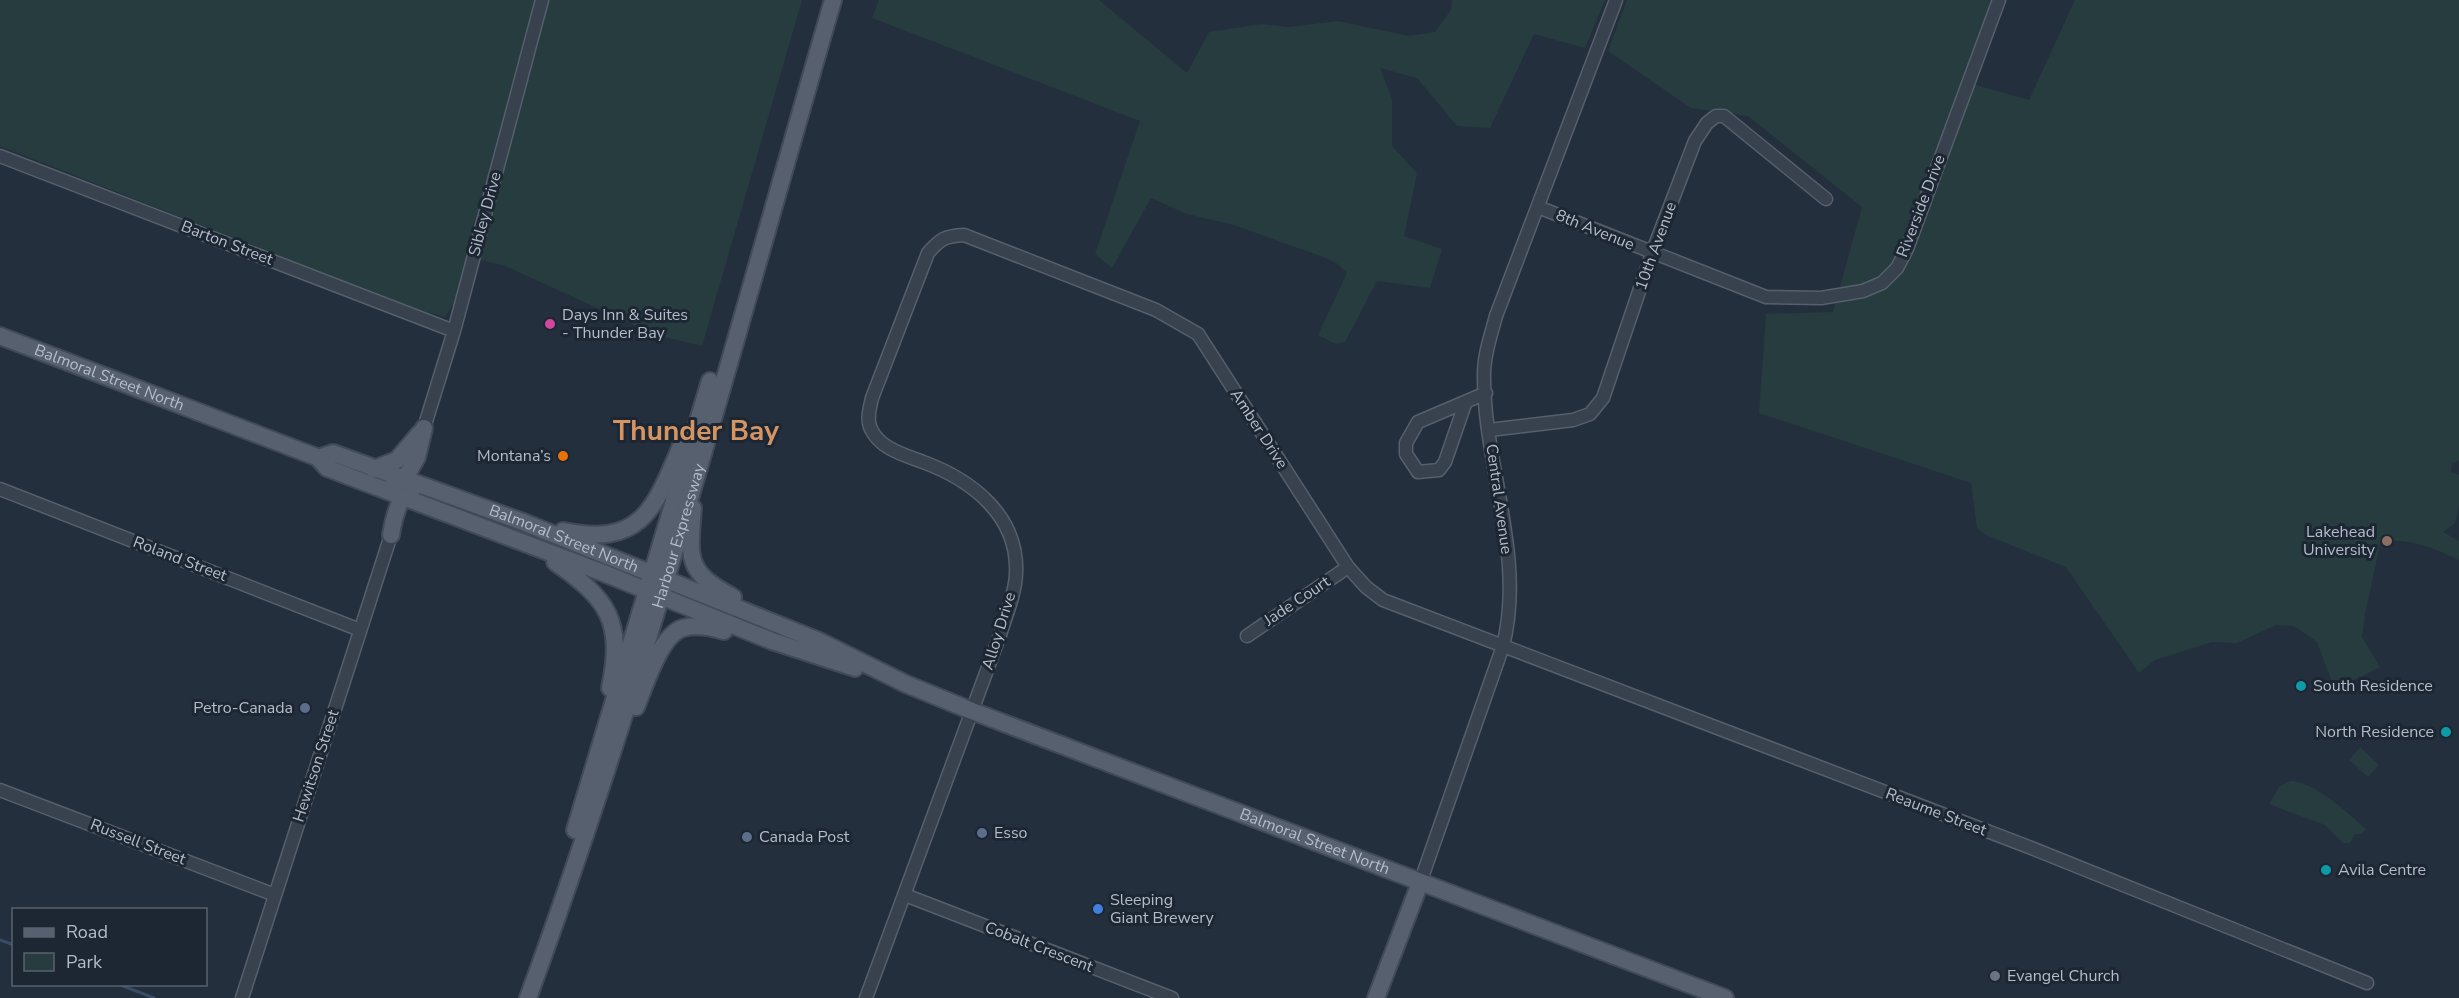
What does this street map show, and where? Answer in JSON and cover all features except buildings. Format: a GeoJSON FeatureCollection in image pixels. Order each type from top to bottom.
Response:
{"type":"FeatureCollection","features":[{"type":"Feature","properties":{"kind":"main road","name":"Harbour Expressway"},"geometry":{"type":"LineString","coordinates":[[528,998],[595,807],[712,374],[821,0]]}},
{"type":"Feature","properties":{"kind":"main road","name":"Harbour Expressway"},"geometry":{"type":"LineString","coordinates":[[517,998],[562,873],[591,778],[695,476],[833,0]]}},
{"type":"Feature","properties":{"kind":"main road","name":"Balmoral Street North"},"geometry":{"type":"LineString","coordinates":[[0,336],[318,458],[327,468],[537,549],[819,641],[906,684],[972,711],[1725,998]]}},
{"type":"Feature","properties":{"kind":"main road"},"geometry":{"type":"LineString","coordinates":[[523,522],[575,533],[600,535],[629,528],[638,522],[660,495],[712,374]]}},
{"type":"Feature","properties":{"kind":"main road"},"geometry":{"type":"LineString","coordinates":[[374,469],[397,460],[424,428]]}},
{"type":"Feature","properties":{"kind":"main road"},"geometry":{"type":"LineString","coordinates":[[318,458],[388,483],[404,480],[417,457],[424,428]]}},
{"type":"Feature","properties":{"kind":"main road","name":"Balmoral Street North"},"geometry":{"type":"LineString","coordinates":[[318,458],[333,453],[523,522],[788,647],[906,684]]}},
{"type":"Feature","properties":{"kind":"main road"},"geometry":{"type":"LineString","coordinates":[[695,476],[690,550],[694,565],[701,577],[711,586],[819,641]]}},
{"type":"Feature","properties":{"kind":"main road"},"geometry":{"type":"LineString","coordinates":[[391,535],[393,520],[402,498],[417,493],[426,493],[493,512]]}},
{"type":"Feature","properties":{"kind":"main road"},"geometry":{"type":"LineString","coordinates":[[391,535],[399,522],[409,513],[428,508]]}},
{"type":"Feature","properties":{"kind":"main road"},"geometry":{"type":"LineString","coordinates":[[537,549],[588,585],[604,603],[610,616],[614,652],[612,678],[591,778]]}},
{"type":"Feature","properties":{"kind":"main road"},"geometry":{"type":"LineString","coordinates":[[595,807],[659,652],[674,633],[682,628],[710,627],[788,647]]}},
{"type":"Feature","properties":{"kind":"main road","name":"Central Avenue"},"geometry":{"type":"LineString","coordinates":[[1376,998],[1420,883]]}},
{"type":"Feature","properties":{"kind":"street","name":"Sibley Drive"},"geometry":{"type":"LineString","coordinates":[[424,428],[454,331],[542,0]]}},
{"type":"Feature","properties":{"kind":"street","name":"Central Avenue"},"geometry":{"type":"LineString","coordinates":[[1420,883],[1503,646],[1509,622],[1510,574],[1489,430],[1486,354],[1493,325],[1616,0]]}},
{"type":"Feature","properties":{"kind":"street","name":"Riverside Drive"},"geometry":{"type":"LineString","coordinates":[[1652,253],[1766,297],[1821,298],[1863,291],[1882,283],[1897,268],[1907,249],[1999,0]]}},
{"type":"Feature","properties":{"kind":"street","name":"10th Avenue"},"geometry":{"type":"LineString","coordinates":[[1489,430],[1573,420],[1590,414],[1603,398],[1652,253],[1695,141],[1707,123],[1716,116],[1724,116],[1826,199]]}},
{"type":"Feature","properties":{"kind":"street","name":"Barton Street"},"geometry":{"type":"LineString","coordinates":[[0,156],[454,331]]}},
{"type":"Feature","properties":{"kind":"street","name":"8th Avenue"},"geometry":{"type":"LineString","coordinates":[[1538,207],[1652,253]]}},
{"type":"Feature","properties":{"kind":"street","name":"Alloy Drive"},"geometry":{"type":"LineString","coordinates":[[866,998],[1011,602],[1016,573],[1011,541],[999,517],[979,491],[947,471],[890,449],[878,440],[870,428],[869,413],[872,398],[928,254],[938,241],[951,236],[964,235],[988,244]]}},
{"type":"Feature","properties":{"kind":"street","name":"Amber Drive"},"geometry":{"type":"LineString","coordinates":[[988,244],[1156,310],[1198,334],[1348,567],[1365,587],[1383,600],[1403,610],[1503,646]]}},
{"type":"Feature","properties":{"kind":"street"},"geometry":{"type":"LineString","coordinates":[[1465,404],[1445,462],[1438,470],[1418,472],[1406,454],[1406,443],[1418,422],[1465,404],[1486,393]]}},
{"type":"Feature","properties":{"kind":"street","name":"Roland Street"},"geometry":{"type":"LineString","coordinates":[[0,489],[360,630]]}},
{"type":"Feature","properties":{"kind":"street","name":"Hewitson Street"},"geometry":{"type":"LineString","coordinates":[[242,998],[391,535]]}},
{"type":"Feature","properties":{"kind":"street","name":"Jade Court"},"geometry":{"type":"LineString","coordinates":[[1247,636],[1348,567]]}},
{"type":"Feature","properties":{"kind":"street","name":"Reaume Street"},"geometry":{"type":"LineString","coordinates":[[1503,646],[2034,849],[2367,983]]}},
{"type":"Feature","properties":{"kind":"street","name":"Russell Street"},"geometry":{"type":"LineString","coordinates":[[0,790],[275,895]]}},
{"type":"Feature","properties":{"kind":"street","name":"Cobalt Crescent"},"geometry":{"type":"LineString","coordinates":[[905,896],[1172,998]]}},
{"type":"Feature","properties":{"kind":"green space"},"geometry":{"type":"Polygon","coordinates":[[[0,0],[802,0],[702,346],[656,335],[503,265],[480,260],[445,317],[412,308],[0,146],[0,0]]]}},
{"type":"Feature","properties":{"kind":"green space"},"geometry":{"type":"Polygon","coordinates":[[[879,0],[1099,0],[1187,73],[1209,32],[1261,24],[1289,27],[1338,21],[1409,36],[1435,32],[1451,10],[1452,0],[1605,0],[1585,48],[1534,34],[1490,128],[1457,126],[1417,78],[1380,68],[1392,100],[1392,146],[1417,173],[1404,236],[1442,249],[1430,288],[1377,281],[1345,342],[1336,344],[1318,335],[1347,273],[1338,264],[1326,258],[1234,225],[1187,214],[1151,198],[1112,268],[1095,254],[1140,121],[872,18],[879,0]]]}},
{"type":"Feature","properties":{"kind":"green space"},"geometry":{"type":"Polygon","coordinates":[[[1627,0],[1992,0],[1962,81],[2029,100],[2075,0],[2459,0],[2459,461],[2452,463],[2451,472],[2459,475],[2459,507],[2455,523],[2443,532],[2459,541],[2459,560],[2422,545],[2381,540],[2362,637],[2380,667],[2338,688],[2332,682],[2317,642],[2294,626],[2276,625],[2237,643],[2212,642],[2155,660],[2139,673],[2066,567],[1986,535],[1977,528],[1971,483],[1759,413],[1766,314],[1833,312],[1862,207],[1748,116],[1691,108],[1608,51],[1627,0]]]}},
{"type":"Feature","properties":{"kind":"green space"},"geometry":{"type":"Polygon","coordinates":[[[2360,747],[2379,765],[2368,777],[2349,760],[2360,747]]]}},
{"type":"Feature","properties":{"kind":"green space"},"geometry":{"type":"Polygon","coordinates":[[[2291,781],[2321,792],[2366,829],[2361,834],[2355,834],[2350,843],[2343,843],[2325,825],[2269,804],[2279,787],[2291,781]]]}},
{"type":"Feature","properties":{"kind":"waterway"},"geometry":{"type":"LineString","coordinates":[[0,940],[12,944]]}},
{"type":"Feature","properties":{"kind":"waterway"},"geometry":{"type":"LineString","coordinates":[[123,986],[154,998]]}},
{"type":"Feature","properties":{"kind":"place","name":"Days Inn & Suites - Thunder Bay"},"geometry":{"type":"Point","coordinates":[550,324]}},
{"type":"Feature","properties":{"kind":"place","name":"Montana’s"},"geometry":{"type":"Point","coordinates":[563,456]}},
{"type":"Feature","properties":{"kind":"place","name":"Lakehead University"},"geometry":{"type":"Point","coordinates":[2387,541]}},
{"type":"Feature","properties":{"kind":"place","name":"South Residence"},"geometry":{"type":"Point","coordinates":[2301,686]}},
{"type":"Feature","properties":{"kind":"place","name":"Petro-Canada"},"geometry":{"type":"Point","coordinates":[305,708]}},
{"type":"Feature","properties":{"kind":"place","name":"North Residence"},"geometry":{"type":"Point","coordinates":[2446,732]}},
{"type":"Feature","properties":{"kind":"place","name":"Esso"},"geometry":{"type":"Point","coordinates":[982,833]}},
{"type":"Feature","properties":{"kind":"place","name":"Canada Post"},"geometry":{"type":"Point","coordinates":[747,837]}},
{"type":"Feature","properties":{"kind":"place","name":"Avila Centre"},"geometry":{"type":"Point","coordinates":[2326,870]}},
{"type":"Feature","properties":{"kind":"place","name":"Sleeping Giant Brewery"},"geometry":{"type":"Point","coordinates":[1098,909]}},
{"type":"Feature","properties":{"kind":"place","name":"Evangel Church"},"geometry":{"type":"Point","coordinates":[1995,976]}},
{"type":"Feature","properties":{"kind":"district","name":"Thunder Bay"},"geometry":{"type":"Point","coordinates":[696,431]}}]}
